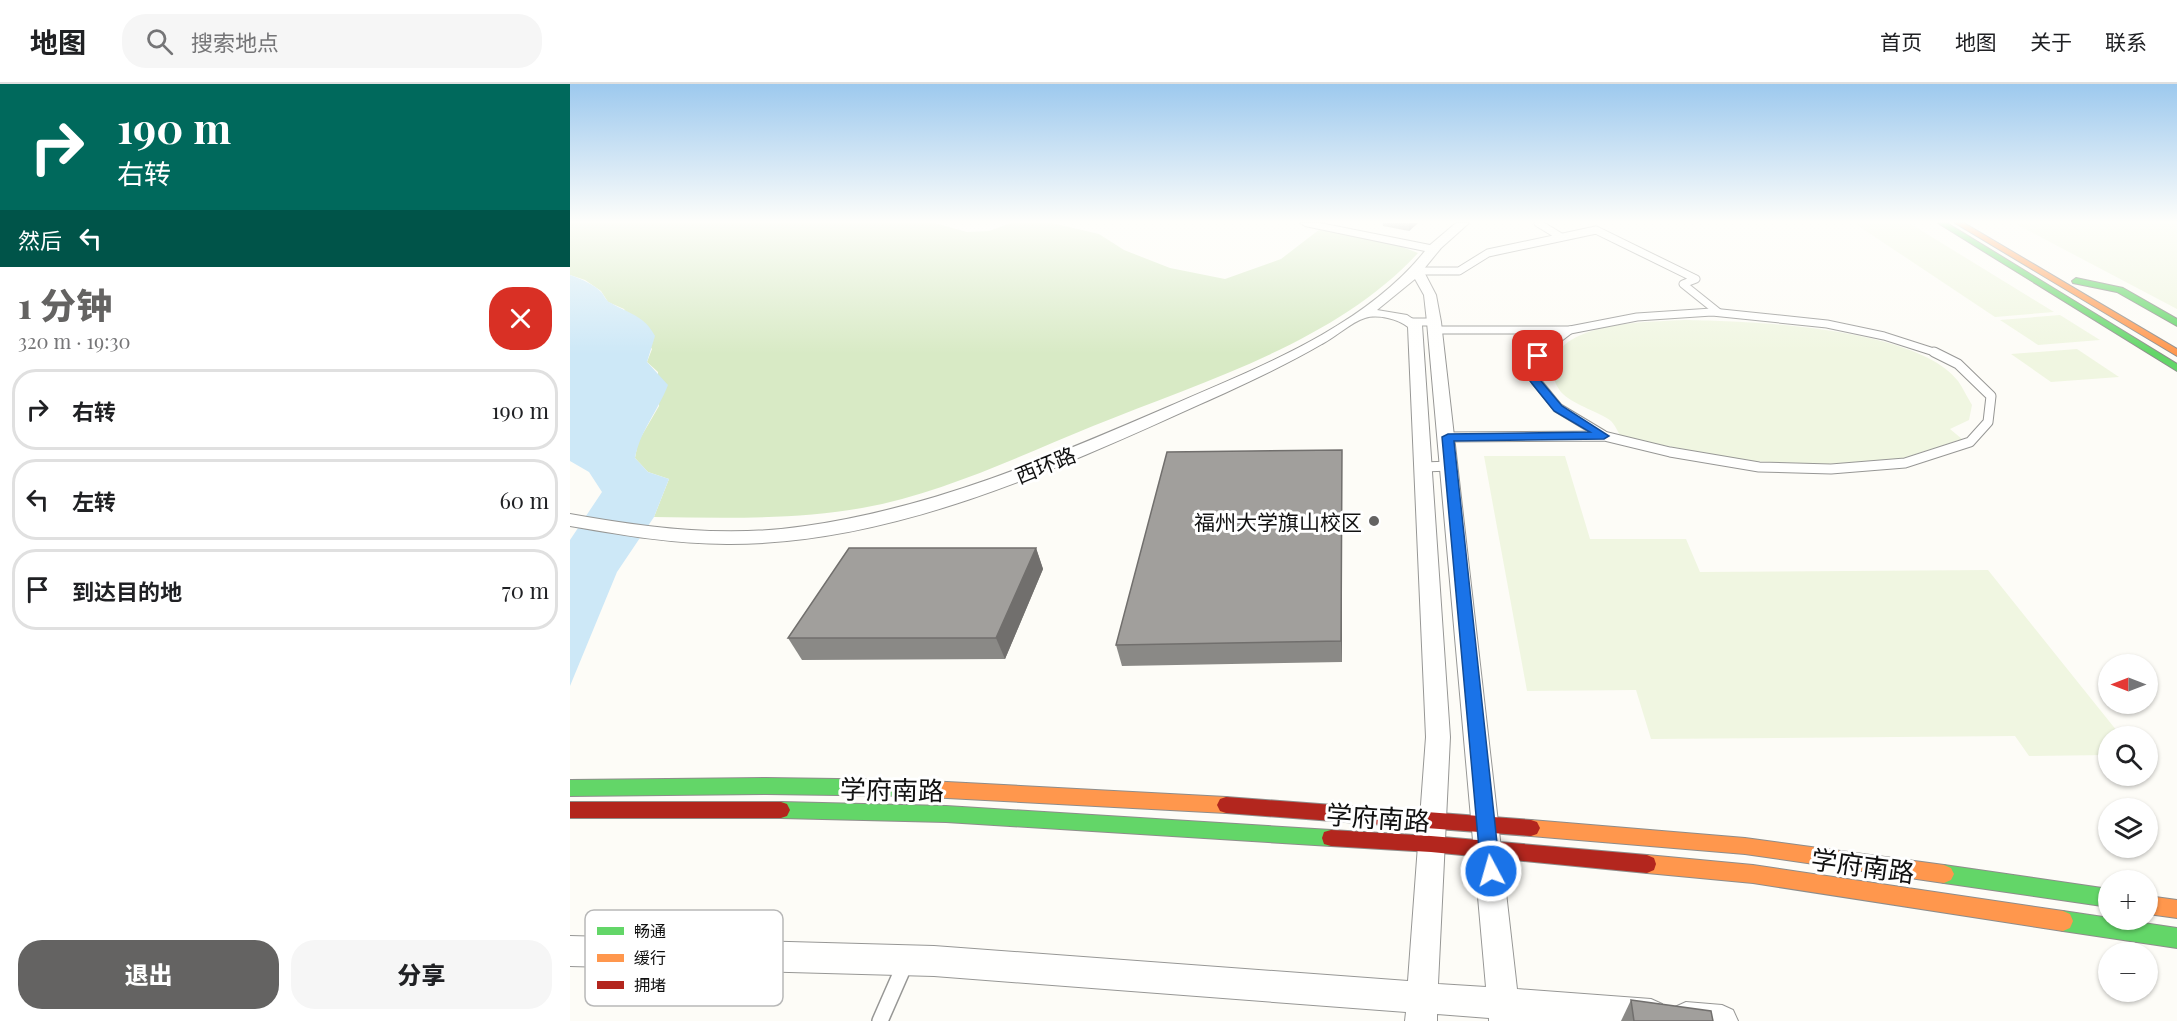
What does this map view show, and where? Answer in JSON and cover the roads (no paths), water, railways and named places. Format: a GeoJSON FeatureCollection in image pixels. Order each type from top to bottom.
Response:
{"type":"FeatureCollection","features":[{"type":"Feature","properties":{"kind":"main road"},"geometry":{"type":"LineString","coordinates":[[2013,267],[2177,368]]}},
{"type":"Feature","properties":{"kind":"main road"},"geometry":{"type":"LineString","coordinates":[[2032,267],[2177,353]]}},
{"type":"Feature","properties":{"kind":"main road"},"geometry":{"type":"LineString","coordinates":[[2051,267],[2177,342]]}},
{"type":"Feature","properties":{"kind":"main road"},"geometry":{"type":"LineString","coordinates":[[2076,281],[2120,290],[2177,323]]}},
{"type":"Feature","properties":{"kind":"main road","name":"学府南路"},"geometry":{"type":"LineString","coordinates":[[570,788],[766,786],[958,789],[1432,819],[1745,846],[2098,896]]}},
{"type":"Feature","properties":{"kind":"main road","name":"学府南路"},"geometry":{"type":"LineString","coordinates":[[570,810],[752,809],[946,814],[1431,844],[1753,874],[2176,931]]}},
{"type":"Feature","properties":{"kind":"main road","name":"学府南路"},"geometry":{"type":"LineString","coordinates":[[2158,914],[2176,931]]}},
{"type":"Feature","properties":{"kind":"street","name":"西环路"},"geometry":{"type":"LineString","coordinates":[[570,520],[661,537],[780,536],[914,512],[978,492],[1186,405],[1286,358],[1361,314],[1403,285],[1420,267]]}},
{"type":"Feature","properties":{"kind":"street"},"geometry":{"type":"LineString","coordinates":[[1417,271],[1431,295],[1435,326],[1505,1012]]}},
{"type":"Feature","properties":{"kind":"street"},"geometry":{"type":"LineString","coordinates":[[1361,314],[1392,314],[1415,325],[1438,737],[1421,1008]]}},
{"type":"Feature","properties":{"kind":"street"},"geometry":{"type":"LineString","coordinates":[[570,951],[585,951]]}},
{"type":"Feature","properties":{"kind":"street"},"geometry":{"type":"LineString","coordinates":[[783,957],[907,960],[1421,1008],[1722,1021]]}},
{"type":"Feature","properties":{"kind":"lane"},"geometry":{"type":"LineString","coordinates":[[1417,271],[1459,270],[1465,267]]}},
{"type":"Feature","properties":{"kind":"lane"},"geometry":{"type":"LineString","coordinates":[[1671,267],[1696,279],[1683,284],[1718,312]]}},
{"type":"Feature","properties":{"kind":"lane"},"geometry":{"type":"LineString","coordinates":[[1411,322],[1435,326],[1569,330],[1637,317],[1718,312],[1827,324],[1884,336],[1932,351],[1958,364],[1991,396],[1988,422],[1970,442],[1905,463],[1831,469],[1759,466],[1670,452],[1604,436],[1448,437]]}},
{"type":"Feature","properties":{"kind":"lane"},"geometry":{"type":"LineString","coordinates":[[1569,330],[1538,356],[1536,381],[1558,408],[1604,436]]}},
{"type":"Feature","properties":{"kind":"lane"},"geometry":{"type":"LineString","coordinates":[[1423,467],[1451,466]]}},
{"type":"Feature","properties":{"kind":"lane"},"geometry":{"type":"LineString","coordinates":[[880,1021],[907,960]]}},
{"type":"Feature","properties":{"kind":"water"},"geometry":{"type":"Polygon","coordinates":[[[570,275],[591,284],[609,302],[641,319],[655,336],[647,362],[668,385],[645,430],[635,458],[648,472],[669,479],[654,517],[617,572],[570,686],[570,540],[602,492],[589,472],[570,461],[570,275]]]}},
{"type":"Feature","properties":{"kind":"place","name":"福州大学旗山校区"},"geometry":{"type":"Point","coordinates":[1374,521]}}]}
